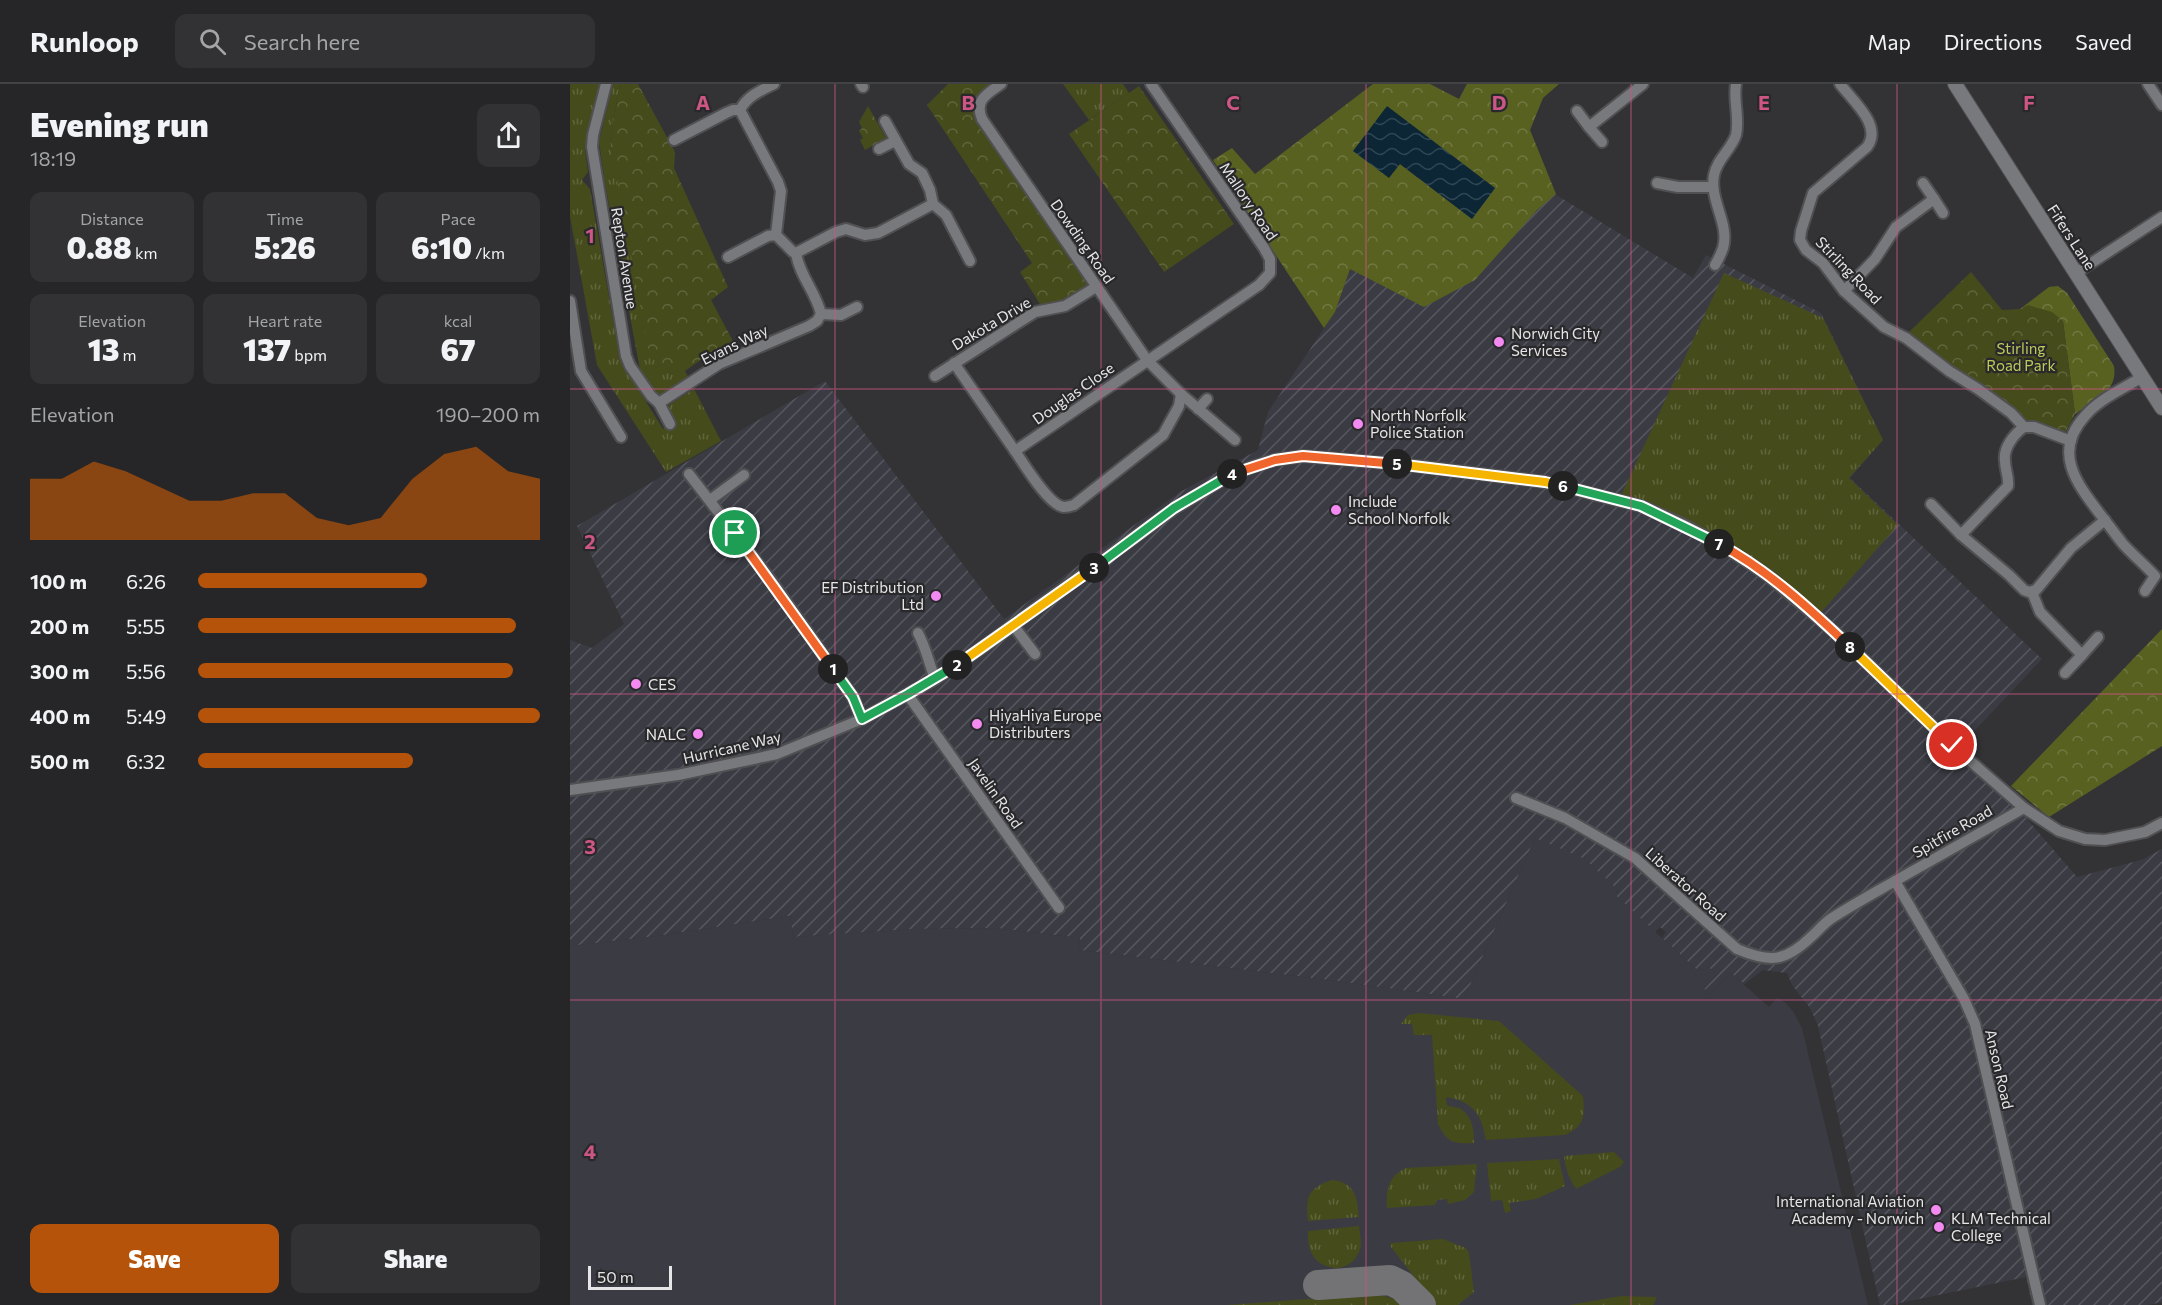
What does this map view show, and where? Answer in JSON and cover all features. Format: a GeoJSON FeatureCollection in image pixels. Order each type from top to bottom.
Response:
{"type":"FeatureCollection","features":[{"type":"Feature","properties":{"kind":"street","name":"Repton Avenue"},"geometry":{"type":"LineString","coordinates":[[606,84],[592,147],[626,356],[630,366],[651,396],[659,403],[670,424]]}},
{"type":"Feature","properties":{"kind":"street"},"geometry":{"type":"LineString","coordinates":[[740,110],[750,96],[774,84]]}},
{"type":"Feature","properties":{"kind":"street","name":"Dowding Road"},"geometry":{"type":"LineString","coordinates":[[1001,84],[983,96],[979,103],[978,111],[982,119],[1147,360],[1181,394],[1235,440]]}},
{"type":"Feature","properties":{"kind":"street","name":"Mallory Road"},"geometry":{"type":"LineString","coordinates":[[1147,360],[1259,285],[1267,277],[1270,269],[1270,259],[1264,248],[1151,84]]}},
{"type":"Feature","properties":{"kind":"street"},"geometry":{"type":"LineString","coordinates":[[1589,127],[1643,84]]}},
{"type":"Feature","properties":{"kind":"street"},"geometry":{"type":"LineString","coordinates":[[1715,265],[1723,247],[1724,231],[1713,187],[1714,174],[1735,136],[1738,122],[1735,106],[1736,84]]}},
{"type":"Feature","properties":{"kind":"street","name":"Stirling Road"},"geometry":{"type":"LineString","coordinates":[[1840,84],[1868,121],[1873,137],[1867,147],[1813,193],[1801,231],[1800,240],[1806,250],[1823,263],[1844,291],[1884,327],[1906,338],[1948,371],[1978,389],[2011,413],[2025,427],[2034,427],[2071,441]]}},
{"type":"Feature","properties":{"kind":"street","name":"Fifers Lane"},"geometry":{"type":"LineString","coordinates":[[1955,84],[2162,408]]}},
{"type":"Feature","properties":{"kind":"street"},"geometry":{"type":"LineString","coordinates":[[2148,84],[2162,105]]}},
{"type":"Feature","properties":{"kind":"street"},"geometry":{"type":"LineString","coordinates":[[674,140],[701,132],[733,110],[740,110]]}},
{"type":"Feature","properties":{"kind":"street"},"geometry":{"type":"LineString","coordinates":[[740,110],[781,191],[776,235]]}},
{"type":"Feature","properties":{"kind":"street"},"geometry":{"type":"LineString","coordinates":[[1577,111],[1602,142]]}},
{"type":"Feature","properties":{"kind":"street"},"geometry":{"type":"LineString","coordinates":[[885,121],[909,164],[922,173],[930,190],[933,204],[946,215],[968,246],[970,261]]}},
{"type":"Feature","properties":{"kind":"street"},"geometry":{"type":"LineString","coordinates":[[879,149],[895,141]]}},
{"type":"Feature","properties":{"kind":"street"},"geometry":{"type":"LineString","coordinates":[[1657,183],[1678,192],[1713,187]]}},
{"type":"Feature","properties":{"kind":"street"},"geometry":{"type":"LineString","coordinates":[[1923,183],[1943,213]]}},
{"type":"Feature","properties":{"kind":"street"},"geometry":{"type":"LineString","coordinates":[[1844,291],[1875,259],[1896,227],[1934,199]]}},
{"type":"Feature","properties":{"kind":"street"},"geometry":{"type":"LineString","coordinates":[[796,253],[846,229],[865,235],[878,233],[933,204]]}},
{"type":"Feature","properties":{"kind":"street"},"geometry":{"type":"LineString","coordinates":[[2076,273],[2162,217]]}},
{"type":"Feature","properties":{"kind":"street"},"geometry":{"type":"LineString","coordinates":[[776,235],[796,253]]}},
{"type":"Feature","properties":{"kind":"street"},"geometry":{"type":"LineString","coordinates":[[728,257],[745,255],[768,236],[776,235]]}},
{"type":"Feature","properties":{"kind":"street"},"geometry":{"type":"LineString","coordinates":[[796,253],[797,263],[819,304],[821,314]]}},
{"type":"Feature","properties":{"kind":"street","name":"Dakota Drive"},"geometry":{"type":"LineString","coordinates":[[935,376],[1035,312],[1065,306],[1096,287]]}},
{"type":"Feature","properties":{"kind":"street"},"geometry":{"type":"LineString","coordinates":[[570,301],[581,371],[621,437]]}},
{"type":"Feature","properties":{"kind":"street","name":"Evans Way"},"geometry":{"type":"LineString","coordinates":[[659,403],[719,364],[809,326],[817,321],[821,314],[841,315],[857,307]]}},
{"type":"Feature","properties":{"kind":"street","name":"Douglas Close"},"geometry":{"type":"LineString","coordinates":[[1016,451],[1147,360]]}},
{"type":"Feature","properties":{"kind":"street"},"geometry":{"type":"LineString","coordinates":[[954,363],[1016,451],[1044,500],[1065,507],[1074,505],[1163,435],[1179,406],[1181,394]]}},
{"type":"Feature","properties":{"kind":"street"},"geometry":{"type":"LineString","coordinates":[[2142,377],[2093,408],[2084,417],[2071,441],[2071,468],[2074,478],[2124,546],[2159,574],[2145,591]]}},
{"type":"Feature","properties":{"kind":"street"},"geometry":{"type":"LineString","coordinates":[[1198,409],[1207,399]]}},
{"type":"Feature","properties":{"kind":"street"},"geometry":{"type":"LineString","coordinates":[[1960,535],[2008,486],[2009,477],[2004,460],[2005,450],[2025,427]]}},
{"type":"Feature","properties":{"kind":"street","name":"Hurricane Way"},"geometry":{"type":"LineString","coordinates":[[570,790],[678,775],[777,754],[862,719],[935,679],[1174,508],[1229,476],[1275,460],[1303,456],[1408,465],[1545,482],[1641,506],[1682,524],[1726,548],[1767,575],[1817,617],[1952,745],[2024,807],[2059,831],[2085,839],[2105,840],[2145,832],[2162,823]]}},
{"type":"Feature","properties":{"kind":"street"},"geometry":{"type":"LineString","coordinates":[[689,474],[772,582],[847,688],[862,719]]}},
{"type":"Feature","properties":{"kind":"street"},"geometry":{"type":"LineString","coordinates":[[710,500],[744,476]]}},
{"type":"Feature","properties":{"kind":"street"},"geometry":{"type":"LineString","coordinates":[[1931,504],[1960,535],[2024,590],[2032,592],[2077,542],[2105,520]]}},
{"type":"Feature","properties":{"kind":"street"},"geometry":{"type":"LineString","coordinates":[[2032,592],[2040,612],[2082,655]]}},
{"type":"Feature","properties":{"kind":"street"},"geometry":{"type":"LineString","coordinates":[[1013,625],[1035,654]]}},
{"type":"Feature","properties":{"kind":"street"},"geometry":{"type":"LineString","coordinates":[[918,633],[926,646],[929,665],[935,679]]}},
{"type":"Feature","properties":{"kind":"street"},"geometry":{"type":"LineString","coordinates":[[2065,673],[2098,637]]}},
{"type":"Feature","properties":{"kind":"street","name":"Javelin Road"},"geometry":{"type":"LineString","coordinates":[[908,694],[1059,908]]}},
{"type":"Feature","properties":{"kind":"street","name":"Liberator Road"},"geometry":{"type":"LineString","coordinates":[[1516,798],[1565,818],[1635,858],[1737,949],[1753,956],[1766,958],[1791,955],[1830,920],[1895,881]]}},
{"type":"Feature","properties":{"kind":"street","name":"Spitfire Road"},"geometry":{"type":"LineString","coordinates":[[1895,881],[2024,807]]}},
{"type":"Feature","properties":{"kind":"street","name":"Anson Road"},"geometry":{"type":"LineString","coordinates":[[1895,881],[1964,999],[1975,1024],[2040,1305]]}},
{"type":"Feature","properties":{"kind":"shaded area"},"geometry":{"type":"Polygon","coordinates":[[[1530,179],[1693,278],[1706,255],[1821,313],[1883,440],[1850,478],[2042,659],[1962,744],[2077,877],[2141,860],[2162,849],[2162,1302],[2148,1305],[2032,1305],[2026,1277],[1890,1305],[1880,1305],[1818,1026],[1810,1008],[1792,985],[1787,973],[1763,970],[1744,984],[1731,973],[1710,995],[1704,989],[1717,974],[1708,967],[1704,972],[1697,970],[1662,938],[1666,932],[1660,927],[1655,932],[1615,895],[1618,891],[1535,838],[1464,999],[1079,950],[1080,938],[995,928],[917,929],[793,937],[790,916],[657,936],[570,946],[570,640],[592,648],[624,624],[577,526],[825,381],[1004,619],[1180,492],[1258,450],[1268,412],[1335,312],[1359,243],[1530,179]]]}},
{"type":"Feature","properties":{"kind":"shaded area"},"geometry":{"type":"Polygon","coordinates":[[[1535,838],[1585,859],[1618,890],[1615,895],[1697,970],[1699,968],[1704,971],[1708,967],[1717,974],[1704,989],[1710,995],[1731,973],[1769,1007],[1777,998],[1786,1003],[1794,1013],[1802,1028],[1868,1305],[570,1305],[570,946],[657,936],[790,916],[793,937],[917,929],[995,928],[1080,938],[1079,950],[1464,999],[1535,838]]]}},
{"type":"Feature","properties":{"kind":"green space"},"geometry":{"type":"Polygon","coordinates":[[[570,84],[601,84],[585,149],[588,172],[582,180],[590,189],[620,360],[663,429],[670,424],[667,414],[669,405],[694,389],[721,441],[666,472],[597,365],[570,216],[570,84]]]}},
{"type":"Feature","properties":{"kind":"green space"},"geometry":{"type":"Polygon","coordinates":[[[613,84],[620,84],[610,141],[665,373],[685,371],[690,380],[663,399],[654,397],[642,380],[605,183],[599,142],[613,84]]]}},
{"type":"Feature","properties":{"kind":"green space"},"geometry":{"type":"Polygon","coordinates":[[[620,84],[638,84],[675,152],[674,168],[728,287],[711,300],[734,343],[713,351],[685,371],[665,373],[648,348],[610,141],[620,84]]]}},
{"type":"Feature","properties":{"kind":"green space"},"geometry":{"type":"Polygon","coordinates":[[[948,84],[1001,84],[978,111],[1096,287],[1065,306],[1043,309],[1020,272],[1032,263],[927,105],[948,84]]]}},
{"type":"Feature","properties":{"kind":"green space"},"geometry":{"type":"Polygon","coordinates":[[[1063,84],[1123,84],[1129,93],[1089,120],[1063,84]]]}},
{"type":"Feature","properties":{"kind":"green space"},"geometry":{"type":"Polygon","coordinates":[[[1373,84],[1430,84],[1459,99],[1467,84],[1559,84],[1543,98],[1530,130],[1556,194],[1537,210],[1475,280],[1424,307],[1350,269],[1335,312],[1324,328],[1213,160],[1232,148],[1255,174],[1373,84]],[[1400,164],[1472,219],[1495,188],[1400,164]]]}},
{"type":"Feature","properties":{"kind":"green space"},"geometry":{"type":"Polygon","coordinates":[[[1139,86],[1234,224],[1164,272],[1069,134],[1139,86]]]}},
{"type":"Feature","properties":{"kind":"green space"},"geometry":{"type":"Polygon","coordinates":[[[868,106],[886,138],[865,150],[860,140],[863,138],[859,131],[862,128],[859,122],[868,106]]]}},
{"type":"Feature","properties":{"kind":"green space","name":"Stirling Road Park"},"geometry":{"type":"Polygon","coordinates":[[[1971,272],[2002,310],[2020,309],[2028,305],[2052,312],[2063,321],[2075,414],[2066,431],[2059,433],[2028,421],[1908,333],[1971,272]]]}},
{"type":"Feature","properties":{"kind":"green space"},"geometry":{"type":"Polygon","coordinates":[[[1724,273],[1823,318],[1883,440],[1849,478],[1898,525],[1817,617],[1726,548],[1619,500],[1724,273]]]}},
{"type":"Feature","properties":{"kind":"green space"},"geometry":{"type":"Polygon","coordinates":[[[2058,286],[2067,293],[2114,366],[2112,383],[2108,389],[2097,400],[2075,414],[2063,321],[2020,309],[2049,287],[2058,286]]]}},
{"type":"Feature","properties":{"kind":"green space"},"geometry":{"type":"Polygon","coordinates":[[[2162,629],[2162,746],[2049,817],[2011,786],[2162,629]]]}},
{"type":"Feature","properties":{"kind":"green space"},"geometry":{"type":"Polygon","coordinates":[[[1419,1013],[1499,1021],[1583,1096],[1584,1109],[1580,1124],[1565,1135],[1486,1140],[1482,1123],[1475,1111],[1463,1102],[1446,1097],[1447,1105],[1461,1109],[1468,1116],[1473,1129],[1474,1143],[1461,1143],[1448,1139],[1438,1124],[1432,1035],[1414,1035],[1412,1024],[1401,1024],[1408,1015],[1419,1013]]]}},
{"type":"Feature","properties":{"kind":"green space"},"geometry":{"type":"Polygon","coordinates":[[[1614,1152],[1624,1162],[1620,1167],[1576,1189],[1565,1165],[1564,1156],[1614,1152]]]}},
{"type":"Feature","properties":{"kind":"green space"},"geometry":{"type":"Polygon","coordinates":[[[1559,1159],[1565,1186],[1536,1199],[1509,1203],[1511,1211],[1505,1213],[1502,1200],[1491,1201],[1487,1163],[1559,1159]]]}},
{"type":"Feature","properties":{"kind":"green space"},"geometry":{"type":"Polygon","coordinates":[[[1477,1164],[1474,1192],[1465,1200],[1448,1204],[1447,1199],[1437,1200],[1435,1205],[1387,1208],[1389,1184],[1395,1175],[1406,1168],[1477,1164]]]}},
{"type":"Feature","properties":{"kind":"green space"},"geometry":{"type":"Polygon","coordinates":[[[1332,1180],[1340,1181],[1350,1187],[1356,1197],[1359,1217],[1308,1221],[1307,1206],[1310,1194],[1318,1186],[1332,1180]]]}},
{"type":"Feature","properties":{"kind":"green space"},"geometry":{"type":"Polygon","coordinates":[[[1359,1226],[1360,1251],[1348,1265],[1328,1267],[1316,1260],[1309,1245],[1308,1231],[1359,1226]]]}},
{"type":"Feature","properties":{"kind":"green space"},"geometry":{"type":"Polygon","coordinates":[[[1443,1239],[1466,1248],[1469,1253],[1474,1292],[1458,1305],[1436,1305],[1390,1243],[1443,1239]]]}},
{"type":"Feature","properties":{"kind":"green space"},"geometry":{"type":"Polygon","coordinates":[[[1378,1294],[1394,1299],[1402,1305],[1226,1305],[1378,1294]]]}},
{"type":"Feature","properties":{"kind":"green space"},"geometry":{"type":"Polygon","coordinates":[[[1621,1296],[1657,1297],[1653,1305],[1570,1305],[1621,1296]]]}},
{"type":"Feature","properties":{"kind":"water"},"geometry":{"type":"Polygon","coordinates":[[[1387,106],[1495,188],[1472,219],[1400,164],[1389,178],[1353,151],[1387,106]]]}},
{"type":"Feature","properties":{"kind":"taxiway"},"geometry":{"type":"LineString","coordinates":[[1318,1285],[1390,1280],[1402,1286],[1421,1305]]}},
{"type":"Feature","properties":{"kind":"place","name":"Norwich City Services"},"geometry":{"type":"Point","coordinates":[1499,342]}},
{"type":"Feature","properties":{"kind":"place","name":"North Norfolk Police Station"},"geometry":{"type":"Point","coordinates":[1358,424]}},
{"type":"Feature","properties":{"kind":"place","name":"Include School Norfolk"},"geometry":{"type":"Point","coordinates":[1336,510]}},
{"type":"Feature","properties":{"kind":"place","name":"EF Distribution Ltd"},"geometry":{"type":"Point","coordinates":[936,596]}},
{"type":"Feature","properties":{"kind":"place","name":"CES"},"geometry":{"type":"Point","coordinates":[636,684]}},
{"type":"Feature","properties":{"kind":"place","name":"HiyaHiya Europe Distributers"},"geometry":{"type":"Point","coordinates":[977,724]}},
{"type":"Feature","properties":{"kind":"place","name":"NALC"},"geometry":{"type":"Point","coordinates":[698,734]}},
{"type":"Feature","properties":{"kind":"place","name":"International Aviation Academy - Norwich"},"geometry":{"type":"Point","coordinates":[1936,1210]}},
{"type":"Feature","properties":{"kind":"place","name":"KLM Technical College"},"geometry":{"type":"Point","coordinates":[1939,1227]}},
{"type":"Feature","properties":{"kind":"route"},"geometry":{"type":"LineString","coordinates":[[735,533],[853,697],[862,719],[935,679],[980,649],[1174,508],[1251,466],[1303,456],[1408,465],[1545,482],[1641,506],[1682,524],[1726,548],[1767,575],[1808,608],[1952,745]]}}]}
